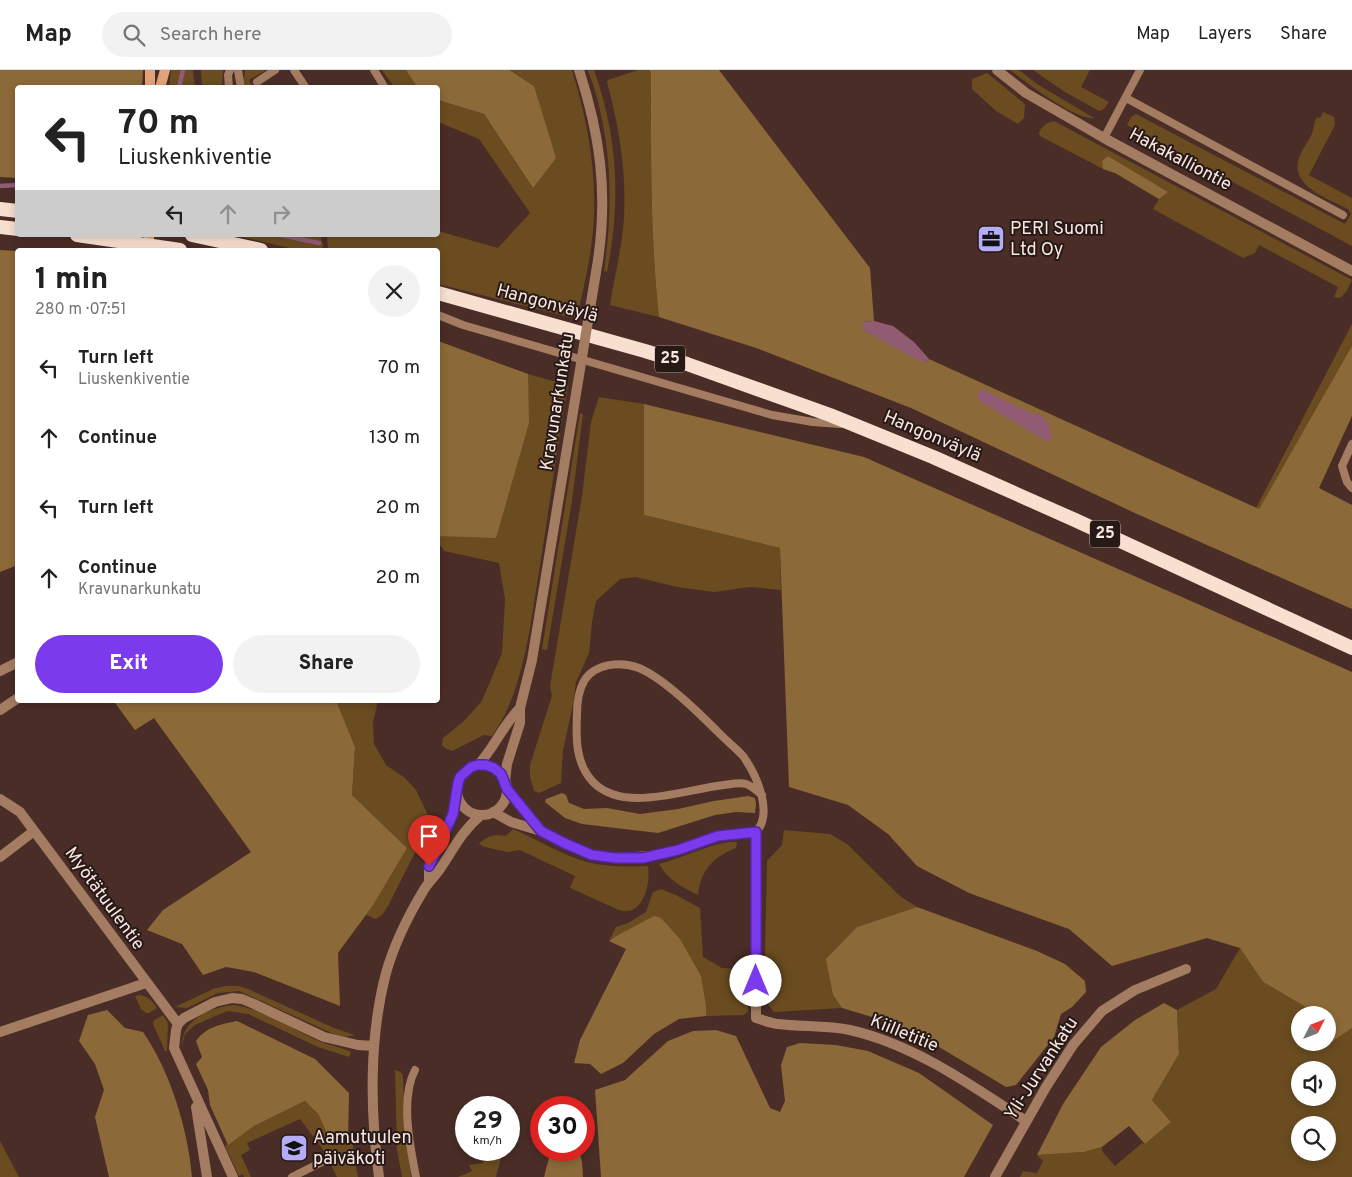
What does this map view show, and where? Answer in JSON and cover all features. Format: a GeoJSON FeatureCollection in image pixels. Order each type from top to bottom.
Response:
{"type":"FeatureCollection","features":[{"type":"Feature","properties":{"kind":"highway"},"geometry":{"type":"LineString","coordinates":[[0,209],[15,211]]}},
{"type":"Feature","properties":{"kind":"highway"},"geometry":{"type":"LineString","coordinates":[[0,227],[15,229]]}},
{"type":"Feature","properties":{"kind":"highway"},"geometry":{"type":"LineString","coordinates":[[110,237],[149,240],[174,248]]}},
{"type":"Feature","properties":{"kind":"highway"},"geometry":{"type":"LineString","coordinates":[[201,237],[252,248]]}},
{"type":"Feature","properties":{"kind":"highway","name":"Hangonväylä"},"geometry":{"type":"LineString","coordinates":[[440,294],[679,362],[855,425],[1074,520],[1352,648]]}},
{"type":"Feature","properties":{"kind":"highway","name":"Hangonväylä"},"geometry":{"type":"LineString","coordinates":[[440,298],[481,305]]}},
{"type":"Feature","properties":{"kind":"main road"},"geometry":{"type":"LineString","coordinates":[[150,70],[150,85]]}},
{"type":"Feature","properties":{"kind":"main road"},"geometry":{"type":"LineString","coordinates":[[161,85],[165,70]]}},
{"type":"Feature","properties":{"kind":"street","name":"Kravunarkunkatu"},"geometry":{"type":"LineString","coordinates":[[506,785],[508,764],[520,723],[520,708],[532,660],[598,260],[602,216],[600,158],[595,126],[579,70]]}},
{"type":"Feature","properties":{"kind":"street","name":"Hakakalliontie"},"geometry":{"type":"LineString","coordinates":[[997,70],[1026,93],[1104,138],[1352,272]]}},
{"type":"Feature","properties":{"kind":"street"},"geometry":{"type":"LineString","coordinates":[[0,671],[15,664]]}},
{"type":"Feature","properties":{"kind":"street"},"geometry":{"type":"LineString","coordinates":[[0,710],[15,700]]}},
{"type":"Feature","properties":{"kind":"street","name":"Kravunarkunkatu"},"geometry":{"type":"LineString","coordinates":[[478,765],[496,742],[511,717],[520,708]]}},
{"type":"Feature","properties":{"kind":"street"},"geometry":{"type":"LineString","coordinates":[[429,880],[429,866],[453,814],[460,777],[471,767],[486,765],[494,768],[501,774],[506,785],[541,831]]}},
{"type":"Feature","properties":{"kind":"street"},"geometry":{"type":"LineString","coordinates":[[379,1177],[373,1127],[374,1046],[386,973],[405,924],[429,880],[439,871],[469,825],[481,815],[493,812],[503,803],[506,785]]}},
{"type":"Feature","properties":{"kind":"street"},"geometry":{"type":"LineString","coordinates":[[457,794],[465,809],[481,815]]}},
{"type":"Feature","properties":{"kind":"street","name":"Myötätuulentie"},"geometry":{"type":"LineString","coordinates":[[0,799],[20,812],[178,1024]]}},
{"type":"Feature","properties":{"kind":"street"},"geometry":{"type":"LineString","coordinates":[[493,812],[512,822],[541,831],[592,855],[615,858],[654,856],[718,836],[756,832]]}},
{"type":"Feature","properties":{"kind":"street"},"geometry":{"type":"LineString","coordinates":[[0,857],[34,831]]}},
{"type":"Feature","properties":{"kind":"street","name":"Kiilletitie"},"geometry":{"type":"LineString","coordinates":[[756,832],[756,1018],[776,1024],[849,1030],[880,1038],[936,1064],[1026,1122]]}},
{"type":"Feature","properties":{"kind":"street","name":"Yli-Jurvankatu"},"geometry":{"type":"LineString","coordinates":[[995,1177],[1072,1045],[1102,1010],[1135,990],[1186,970]]}},
{"type":"Feature","properties":{"kind":"street"},"geometry":{"type":"LineString","coordinates":[[0,1032],[146,983]]}},
{"type":"Feature","properties":{"kind":"street"},"geometry":{"type":"LineString","coordinates":[[233,1177],[174,1048],[174,1035],[178,1024],[184,1018],[224,999],[242,999],[324,1037],[341,1042],[374,1046]]}},
{"type":"Feature","properties":{"kind":"street"},"geometry":{"type":"LineString","coordinates":[[194,1094],[207,1177]]}},
{"type":"Feature","properties":{"kind":"lane"},"geometry":{"type":"LineString","coordinates":[[229,85],[228,75],[230,70]]}},
{"type":"Feature","properties":{"kind":"lane"},"geometry":{"type":"LineString","coordinates":[[238,70],[240,85]]}},
{"type":"Feature","properties":{"kind":"lane"},"geometry":{"type":"LineString","coordinates":[[257,82],[276,70]]}},
{"type":"Feature","properties":{"kind":"lane"},"geometry":{"type":"LineString","coordinates":[[294,70],[304,85]]}},
{"type":"Feature","properties":{"kind":"lane"},"geometry":{"type":"LineString","coordinates":[[374,70],[383,85]]}},
{"type":"Feature","properties":{"kind":"lane"},"geometry":{"type":"LineString","coordinates":[[1104,138],[1140,70]]}},
{"type":"Feature","properties":{"kind":"lane"},"geometry":{"type":"LineString","coordinates":[[1126,98],[1342,215]]}},
{"type":"Feature","properties":{"kind":"lane"},"geometry":{"type":"LineString","coordinates":[[440,316],[482,330],[772,414],[813,422],[855,425]]}},
{"type":"Feature","properties":{"kind":"lane"},"geometry":{"type":"LineString","coordinates":[[1352,444],[1342,466],[1347,482],[1352,488]]}},
{"type":"Feature","properties":{"kind":"lane"},"geometry":{"type":"LineString","coordinates":[[756,832],[762,824],[764,817],[762,796],[758,782],[742,756],[668,686],[639,668],[623,664],[609,665],[598,669],[584,680],[577,711],[576,745],[584,769],[593,782],[607,792],[621,797],[638,798],[664,796],[738,783],[746,784],[762,796]]}},
{"type":"Feature","properties":{"kind":"lane"},"geometry":{"type":"LineString","coordinates":[[414,1070],[410,1078],[407,1100],[411,1148],[416,1177]]}},
{"type":"Feature","properties":{"kind":"lane"},"geometry":{"type":"LineString","coordinates":[[292,1177],[322,1162]]}},
{"type":"Feature","properties":{"kind":"shaded area"},"geometry":{"type":"Polygon","coordinates":[[[0,70],[143,70],[142,85],[15,85],[15,178],[0,177],[0,70]]]}},
{"type":"Feature","properties":{"kind":"shaded area"},"geometry":{"type":"Polygon","coordinates":[[[171,70],[193,70],[195,85],[169,85],[171,70]]]}},
{"type":"Feature","properties":{"kind":"shaded area"},"geometry":{"type":"Polygon","coordinates":[[[201,70],[223,70],[222,85],[202,85],[201,70]]]}},
{"type":"Feature","properties":{"kind":"shaded area"},"geometry":{"type":"Polygon","coordinates":[[[245,70],[266,70],[249,80],[252,85],[245,85],[245,70]]]}},
{"type":"Feature","properties":{"kind":"shaded area"},"geometry":{"type":"Polygon","coordinates":[[[382,70],[406,70],[416,85],[393,85],[382,70]]]}},
{"type":"Feature","properties":{"kind":"shaded area"},"geometry":{"type":"Polygon","coordinates":[[[406,70],[510,70],[534,86],[556,158],[533,188],[484,114],[440,101],[440,85],[416,85],[406,70]]]}},
{"type":"Feature","properties":{"kind":"shaded area"},"geometry":{"type":"Polygon","coordinates":[[[511,70],[572,70],[588,133],[593,175],[594,218],[591,250],[577,319],[440,285],[440,248],[328,248],[327,237],[440,237],[440,232],[498,248],[530,213],[479,139],[440,123],[440,101],[484,114],[533,188],[534,86],[511,70]]]}},
{"type":"Feature","properties":{"kind":"shaded area"},"geometry":{"type":"Polygon","coordinates":[[[588,70],[594,70],[602,95],[608,120],[615,170],[614,220],[607,272],[604,271],[609,220],[609,169],[602,119],[588,70]]]}},
{"type":"Feature","properties":{"kind":"shaded area"},"geometry":{"type":"Polygon","coordinates":[[[638,70],[649,70],[651,73],[653,226],[659,317],[610,305],[623,230],[624,174],[616,118],[607,82],[608,80],[638,70]]]}},
{"type":"Feature","properties":{"kind":"shaded area"},"geometry":{"type":"Polygon","coordinates":[[[649,70],[719,70],[870,268],[874,321],[863,322],[863,330],[926,362],[929,359],[1259,509],[1352,346],[1352,416],[1319,488],[1352,505],[1352,609],[1137,514],[911,408],[756,348],[659,317],[653,226],[651,73],[649,70]]]}},
{"type":"Feature","properties":{"kind":"shaded area"},"geometry":{"type":"Polygon","coordinates":[[[1010,70],[1019,70],[1037,84],[1094,118],[1086,117],[1064,107],[1010,70]]]}},
{"type":"Feature","properties":{"kind":"shaded area"},"geometry":{"type":"Polygon","coordinates":[[[1033,70],[1090,70],[1081,87],[1109,102],[1104,109],[1099,111],[1065,92],[1033,70]]]}},
{"type":"Feature","properties":{"kind":"shaded area"},"geometry":{"type":"Polygon","coordinates":[[[987,73],[1025,104],[1024,118],[1018,124],[996,111],[972,89],[972,79],[987,73]]]}},
{"type":"Feature","properties":{"kind":"shaded area"},"geometry":{"type":"Polygon","coordinates":[[[1323,112],[1334,117],[1335,125],[1309,175],[1352,198],[1352,246],[1127,125],[1131,117],[1136,114],[1345,224],[1351,214],[1348,209],[1311,190],[1299,175],[1297,166],[1300,155],[1312,134],[1316,119],[1317,117],[1320,118],[1323,112]]]}},
{"type":"Feature","properties":{"kind":"shaded area"},"geometry":{"type":"Polygon","coordinates":[[[1054,121],[1352,280],[1346,292],[1340,298],[1334,297],[1338,287],[1259,245],[1255,253],[1243,258],[1153,209],[1159,199],[1167,192],[1108,156],[1102,161],[1103,169],[1040,136],[1039,133],[1043,126],[1054,121]]]}},
{"type":"Feature","properties":{"kind":"shaded area"},"geometry":{"type":"Polygon","coordinates":[[[1108,156],[1168,192],[1159,199],[1115,173],[1103,169],[1102,161],[1108,156]]]}},
{"type":"Feature","properties":{"kind":"shaded area"},"geometry":{"type":"Polygon","coordinates":[[[242,237],[321,237],[323,245],[322,248],[289,248],[242,237]]]}},
{"type":"Feature","properties":{"kind":"shaded area"},"geometry":{"type":"Polygon","coordinates":[[[0,250],[15,251],[15,566],[0,572],[0,250]]]}},
{"type":"Feature","properties":{"kind":"shaded area"},"geometry":{"type":"Polygon","coordinates":[[[874,321],[893,326],[914,342],[929,359],[926,362],[918,360],[863,330],[863,322],[874,321]]]}},
{"type":"Feature","properties":{"kind":"shaded area"},"geometry":{"type":"Polygon","coordinates":[[[1352,324],[1352,346],[1348,355],[1259,509],[1256,508],[1352,324]]]}},
{"type":"Feature","properties":{"kind":"shaded area"},"geometry":{"type":"Polygon","coordinates":[[[440,342],[528,374],[568,385],[532,614],[519,679],[503,718],[492,736],[484,735],[452,751],[442,745],[443,738],[464,721],[482,701],[502,653],[505,599],[499,563],[444,551],[440,545],[440,342]]]}},
{"type":"Feature","properties":{"kind":"shaded area"},"geometry":{"type":"Polygon","coordinates":[[[440,342],[528,374],[529,423],[496,538],[440,536],[440,342]]]}},
{"type":"Feature","properties":{"kind":"shaded area"},"geometry":{"type":"Polygon","coordinates":[[[982,389],[1031,413],[1041,415],[1048,422],[1052,436],[1048,442],[978,400],[978,393],[982,389]]]}},
{"type":"Feature","properties":{"kind":"shaded area"},"geometry":{"type":"Polygon","coordinates":[[[599,397],[644,404],[644,515],[780,548],[781,590],[750,587],[714,592],[677,587],[636,577],[620,579],[596,601],[589,653],[576,682],[563,751],[561,783],[539,793],[534,791],[530,777],[530,765],[552,696],[550,686],[582,496],[591,422],[599,397]]]}},
{"type":"Feature","properties":{"kind":"shaded area"},"geometry":{"type":"Polygon","coordinates":[[[644,404],[864,457],[1352,672],[1352,1028],[1336,1039],[1336,1006],[1304,1006],[1263,982],[1240,948],[1207,938],[1112,966],[1069,929],[969,893],[917,866],[888,834],[848,805],[789,787],[780,548],[644,515],[644,404]]]}},
{"type":"Feature","properties":{"kind":"shaded area"},"geometry":{"type":"Polygon","coordinates":[[[580,413],[583,414],[572,501],[547,650],[542,649],[580,413]]]}},
{"type":"Feature","properties":{"kind":"shaded area"},"geometry":{"type":"Polygon","coordinates":[[[115,703],[220,703],[407,848],[352,795],[355,747],[337,703],[377,703],[373,723],[374,744],[386,765],[405,778],[416,790],[429,817],[428,827],[382,915],[376,919],[366,915],[337,953],[251,852],[154,718],[135,730],[115,703]]]}},
{"type":"Feature","properties":{"kind":"shaded area"},"geometry":{"type":"Polygon","coordinates":[[[115,703],[337,703],[355,747],[352,795],[407,848],[373,905],[338,953],[340,1006],[254,972],[226,967],[203,975],[182,944],[147,930],[163,910],[251,852],[154,718],[135,730],[115,703]]]}},
{"type":"Feature","properties":{"kind":"shaded area"},"geometry":{"type":"Polygon","coordinates":[[[562,793],[566,795],[569,803],[584,809],[607,808],[640,814],[748,796],[755,798],[756,804],[755,813],[736,812],[715,815],[658,833],[582,824],[565,818],[545,802],[546,799],[562,793]]]}},
{"type":"Feature","properties":{"kind":"shaded area"},"geometry":{"type":"Polygon","coordinates":[[[513,829],[587,862],[602,865],[648,866],[648,882],[644,898],[634,909],[627,911],[619,910],[570,888],[575,876],[520,850],[508,852],[479,844],[491,836],[506,836],[513,829]]]}},
{"type":"Feature","properties":{"kind":"shaded area"},"geometry":{"type":"Polygon","coordinates":[[[784,830],[830,834],[847,844],[900,896],[917,907],[857,927],[833,995],[842,1008],[774,1012],[764,999],[767,861],[782,845],[784,830]]]}},
{"type":"Feature","properties":{"kind":"shaded area"},"geometry":{"type":"Polygon","coordinates":[[[737,842],[736,848],[715,860],[709,866],[702,878],[698,895],[671,879],[659,864],[711,846],[737,842]]]}},
{"type":"Feature","properties":{"kind":"shaded area"},"geometry":{"type":"Polygon","coordinates":[[[661,889],[700,908],[703,957],[722,968],[739,969],[747,981],[748,1011],[744,1015],[706,1016],[706,1006],[635,927],[609,941],[616,927],[628,923],[646,912],[653,892],[661,889]]]}},
{"type":"Feature","properties":{"kind":"shaded area"},"geometry":{"type":"Polygon","coordinates":[[[917,907],[1037,951],[1065,964],[1085,981],[1086,992],[1072,1007],[1061,1014],[1054,1037],[1016,1085],[1006,1087],[934,1044],[882,1020],[842,1008],[833,995],[826,959],[857,927],[917,907]]]}},
{"type":"Feature","properties":{"kind":"shaded area"},"geometry":{"type":"Polygon","coordinates":[[[654,916],[661,918],[680,939],[701,976],[706,1016],[679,1019],[654,1034],[623,1063],[601,1074],[590,1064],[574,1063],[580,1040],[626,949],[609,941],[654,916]]]}},
{"type":"Feature","properties":{"kind":"shaded area"},"geometry":{"type":"Polygon","coordinates":[[[1240,948],[1263,982],[1304,1006],[1291,1006],[1291,1051],[1336,1051],[1336,1039],[1352,1028],[1352,1177],[1020,1177],[1023,1171],[1037,1173],[1043,1161],[1037,1155],[1084,1152],[1102,1147],[1102,1151],[1115,1166],[1171,1122],[1152,1100],[1179,1054],[1177,1010],[1216,989],[1240,948]]]}},
{"type":"Feature","properties":{"kind":"shaded area"},"geometry":{"type":"Polygon","coordinates":[[[225,986],[239,986],[248,989],[334,1028],[355,1035],[345,1037],[336,1035],[239,991],[218,993],[187,1008],[175,1007],[213,989],[225,986]]]}},
{"type":"Feature","properties":{"kind":"shaded area"},"geometry":{"type":"Polygon","coordinates":[[[140,995],[150,1000],[157,1008],[146,1013],[141,1009],[135,996],[140,995]]]}},
{"type":"Feature","properties":{"kind":"shaded area"},"geometry":{"type":"Polygon","coordinates":[[[1164,1003],[1177,1010],[1179,1054],[1152,1100],[1171,1122],[1145,1144],[1129,1126],[1102,1147],[1084,1152],[1037,1155],[1063,1104],[1101,1047],[1135,1020],[1164,1003]]]}},
{"type":"Feature","properties":{"kind":"shaded area"},"geometry":{"type":"Polygon","coordinates":[[[234,1005],[257,1011],[321,1042],[348,1050],[351,1052],[349,1057],[318,1047],[248,1014],[228,1011],[195,1025],[185,1034],[182,1045],[183,1036],[193,1021],[217,1008],[234,1005]]]}},
{"type":"Feature","properties":{"kind":"shaded area"},"geometry":{"type":"Polygon","coordinates":[[[107,1010],[125,1028],[143,1032],[153,1047],[169,1082],[182,1120],[192,1177],[109,1177],[95,1117],[104,1090],[95,1064],[79,1041],[88,1015],[107,1010]]]}},
{"type":"Feature","properties":{"kind":"shaded area"},"geometry":{"type":"Polygon","coordinates":[[[163,1015],[168,1023],[167,1051],[165,1051],[153,1024],[154,1020],[163,1015]]]}},
{"type":"Feature","properties":{"kind":"shaded area"},"geometry":{"type":"Polygon","coordinates":[[[237,1021],[315,1059],[349,1093],[348,1144],[331,1142],[319,1115],[305,1101],[254,1126],[228,1145],[210,1105],[208,1090],[196,1064],[202,1057],[196,1041],[209,1029],[237,1021]]]}},
{"type":"Feature","properties":{"kind":"shaded area"},"geometry":{"type":"Polygon","coordinates":[[[716,1030],[736,1036],[770,1108],[780,1112],[785,1101],[781,1065],[787,1047],[800,1043],[836,1045],[868,1051],[919,1073],[993,1125],[964,1177],[601,1177],[595,1090],[625,1080],[668,1041],[693,1031],[716,1030]]]}},
{"type":"Feature","properties":{"kind":"shaded area"},"geometry":{"type":"Polygon","coordinates":[[[395,1070],[401,1072],[403,1076],[405,1126],[411,1177],[402,1177],[397,1150],[395,1070]]]}},
{"type":"Feature","properties":{"kind":"shaded area"},"geometry":{"type":"Polygon","coordinates":[[[305,1101],[348,1144],[353,1144],[353,1157],[327,1159],[322,1148],[300,1119],[247,1143],[250,1150],[241,1155],[251,1177],[244,1177],[243,1174],[239,1176],[225,1146],[254,1126],[305,1101]]]}},
{"type":"Feature","properties":{"kind":"shaded area"},"geometry":{"type":"Polygon","coordinates":[[[0,1141],[19,1177],[0,1177],[0,1141]]]}},
{"type":"Feature","properties":{"kind":"shaded area"},"geometry":{"type":"Polygon","coordinates":[[[329,1161],[353,1161],[358,1177],[337,1177],[329,1161]]]}},
{"type":"Feature","properties":{"kind":"shaded area"},"geometry":{"type":"Polygon","coordinates":[[[484,1161],[500,1161],[496,1177],[458,1177],[472,1171],[469,1165],[483,1163],[484,1161]]]}},
{"type":"Feature","properties":{"kind":"shaded area"},"geometry":{"type":"Polygon","coordinates":[[[548,1161],[582,1161],[583,1177],[544,1177],[548,1161]]]}},
{"type":"Feature","properties":{"kind":"waterway"},"geometry":{"type":"LineString","coordinates":[[180,85],[183,70]]}},
{"type":"Feature","properties":{"kind":"waterway"},"geometry":{"type":"LineString","coordinates":[[0,186],[15,185]]}},
{"type":"Feature","properties":{"kind":"waterway"},"geometry":{"type":"LineString","coordinates":[[290,237],[319,243]]}},
{"type":"Feature","properties":{"kind":"place","name":"PERI Suomi Ltd Oy"},"geometry":{"type":"Point","coordinates":[991,239]}},
{"type":"Feature","properties":{"kind":"place","name":"Aamutuulen päiväkoti"},"geometry":{"type":"Point","coordinates":[294,1148]}},
{"type":"Feature","properties":{"kind":"route"},"geometry":{"type":"LineString","coordinates":[[429,866],[453,814],[460,777],[471,767],[478,765],[494,768],[501,774],[507,789],[541,831],[592,855],[615,858],[643,858],[678,850],[718,836],[756,832],[756,981]]}}]}
